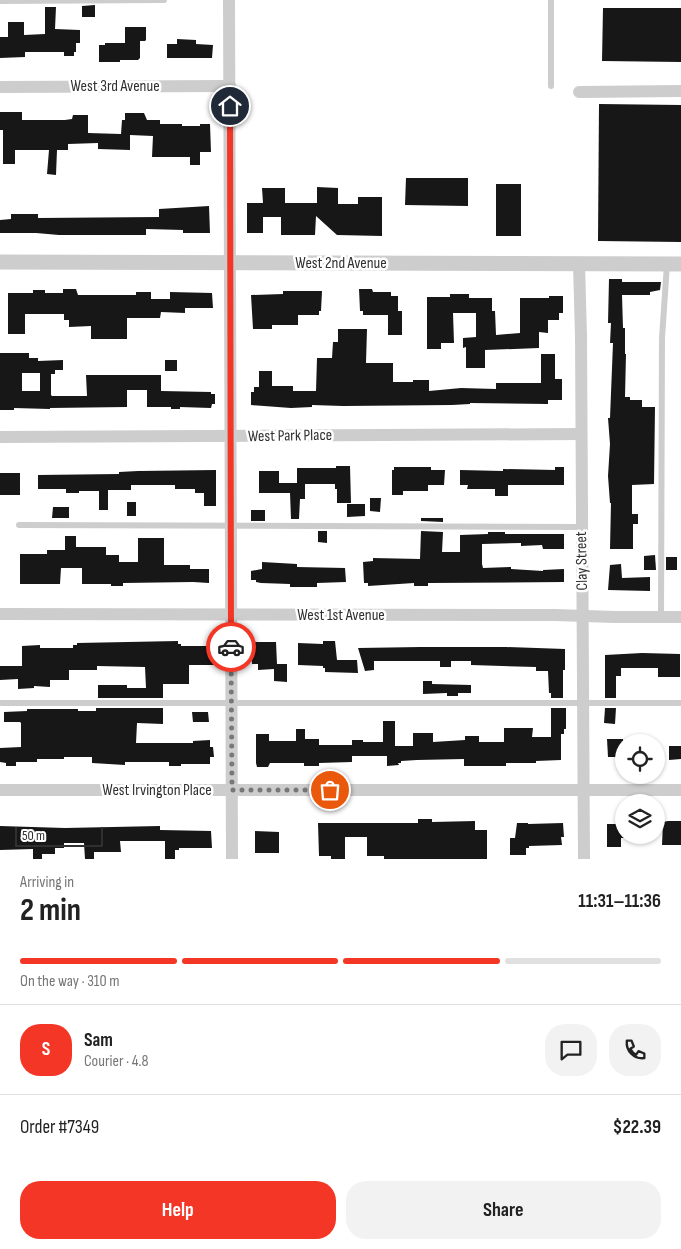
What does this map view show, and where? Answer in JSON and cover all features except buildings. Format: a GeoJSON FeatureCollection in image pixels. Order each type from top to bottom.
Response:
{"type":"FeatureCollection","features":[{"type":"Feature","properties":{"kind":"street"},"geometry":{"type":"LineString","coordinates":[[229,0],[232,859]]}},
{"type":"Feature","properties":{"kind":"street","name":"West 3rd Avenue"},"geometry":{"type":"LineString","coordinates":[[0,87],[230,86]]}},
{"type":"Feature","properties":{"kind":"street"},"geometry":{"type":"LineString","coordinates":[[579,92],[681,91]]}},
{"type":"Feature","properties":{"kind":"street","name":"West 2nd Avenue"},"geometry":{"type":"LineString","coordinates":[[0,262],[674,264]]}},
{"type":"Feature","properties":{"kind":"street","name":"Clay Street"},"geometry":{"type":"LineString","coordinates":[[579,264],[584,859]]}},
{"type":"Feature","properties":{"kind":"street","name":"West Park Place"},"geometry":{"type":"LineString","coordinates":[[0,438],[581,434]]}},
{"type":"Feature","properties":{"kind":"street","name":"West 1st Avenue"},"geometry":{"type":"LineString","coordinates":[[0,614],[681,617]]}},
{"type":"Feature","properties":{"kind":"street","name":"West Irvington Place"},"geometry":{"type":"LineString","coordinates":[[0,790],[681,790]]}},
{"type":"Feature","properties":{"kind":"lane"},"geometry":{"type":"LineString","coordinates":[[0,1],[164,0]]}},
{"type":"Feature","properties":{"kind":"lane"},"geometry":{"type":"LineString","coordinates":[[552,0],[552,86]]}},
{"type":"Feature","properties":{"kind":"lane"},"geometry":{"type":"LineString","coordinates":[[661,617],[662,338],[674,264]]}},
{"type":"Feature","properties":{"kind":"lane"},"geometry":{"type":"LineString","coordinates":[[19,525],[582,527]]}},
{"type":"Feature","properties":{"kind":"lane"},"geometry":{"type":"LineString","coordinates":[[0,704],[231,702],[681,703]]}},
{"type":"Feature","properties":{"kind":"way so far"},"geometry":{"type":"LineString","coordinates":[[231,647],[232,790],[330,790]]}},
{"type":"Feature","properties":{"kind":"route"},"geometry":{"type":"LineString","coordinates":[[230,106],[231,647]]}}]}
